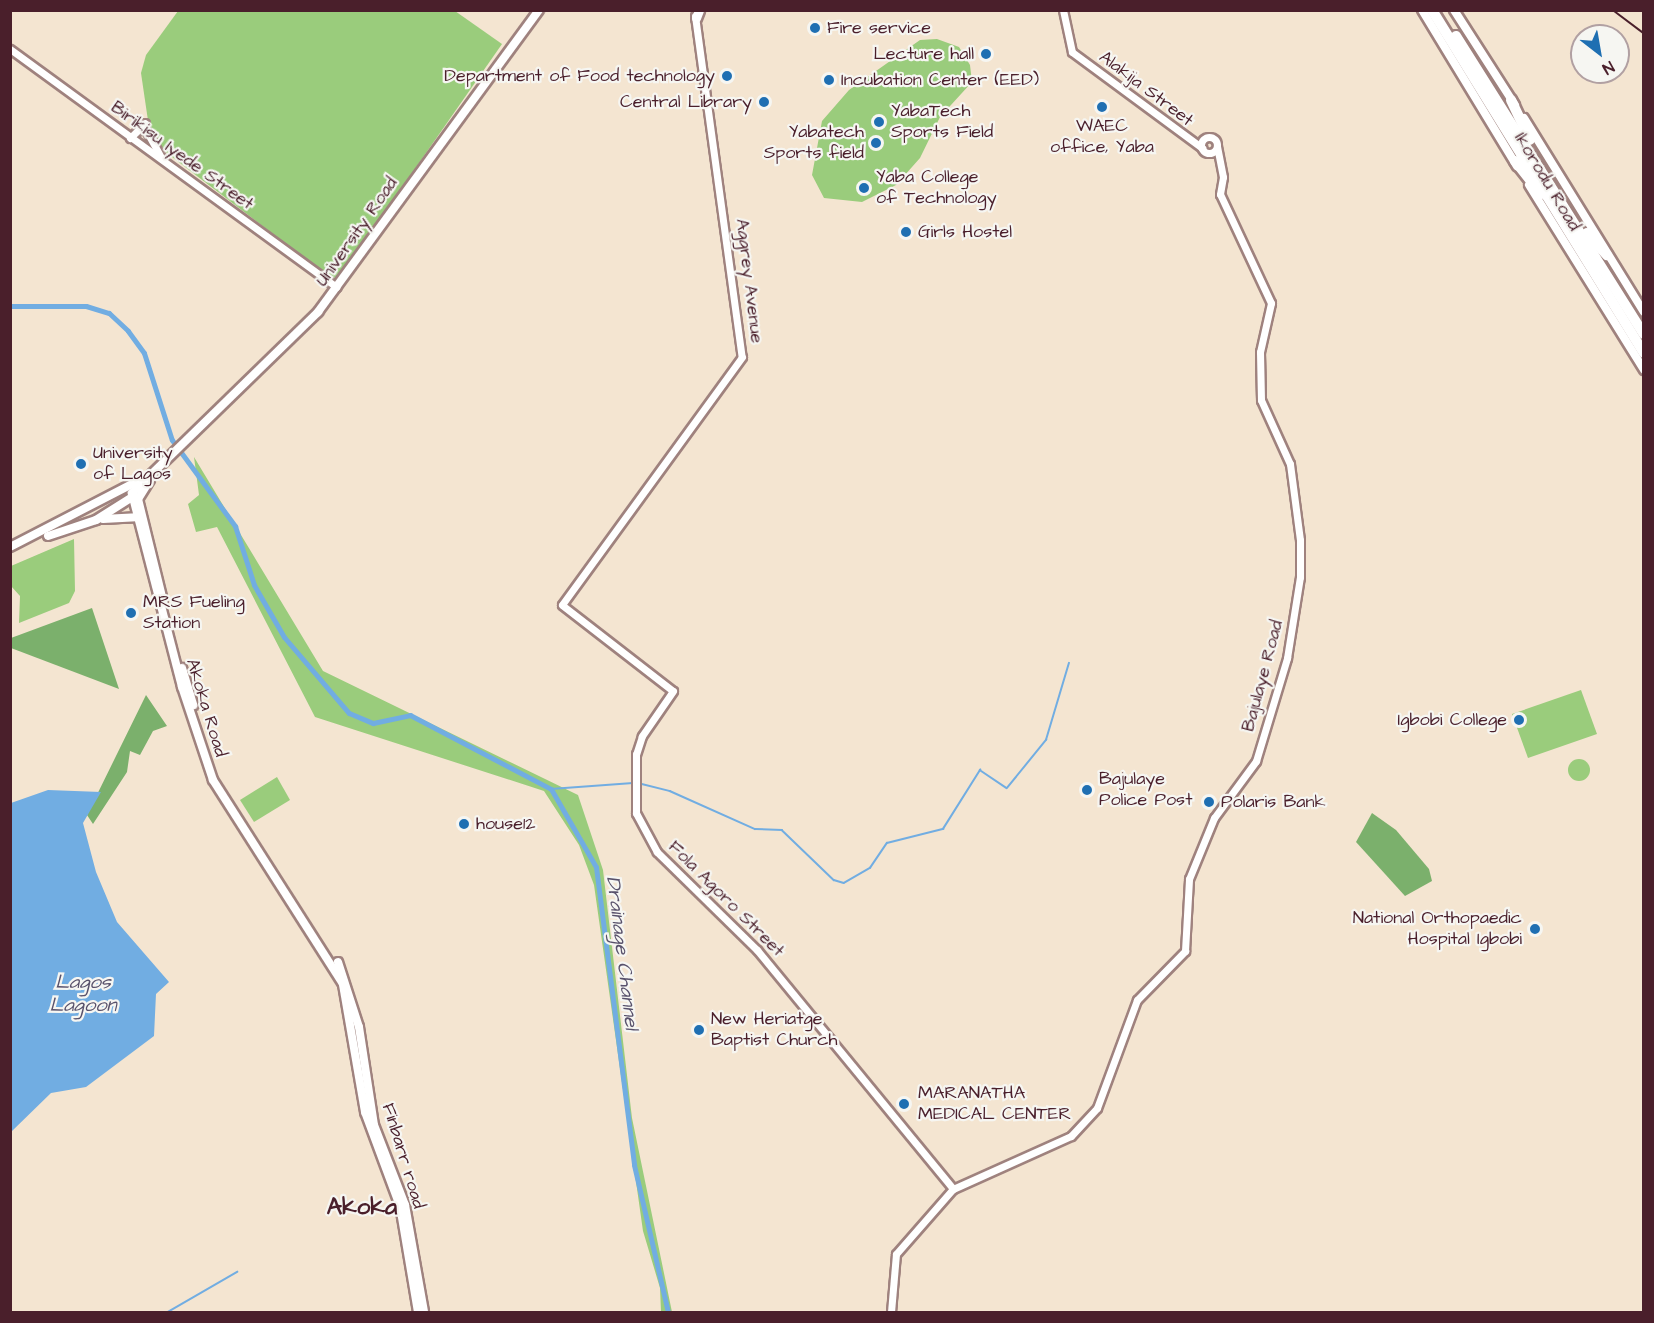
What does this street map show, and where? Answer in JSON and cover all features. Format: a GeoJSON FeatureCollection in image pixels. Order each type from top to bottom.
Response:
{"type":"FeatureCollection","features":[{"type":"Feature","properties":{"kind":"highway","name":"Ikorodu Road"},"geometry":{"type":"LineString","coordinates":[[1432,10],[1442,18],[1644,334]]}},
{"type":"Feature","properties":{"kind":"highway","name":"Ikorodu Road"},"geometry":{"type":"LineString","coordinates":[[1442,18],[1644,353]]}},
{"type":"Feature","properties":{"kind":"highway"},"geometry":{"type":"LineString","coordinates":[[1511,100],[1555,192]]}},
{"type":"Feature","properties":{"kind":"highway"},"geometry":{"type":"LineString","coordinates":[[1515,161],[1566,224]]}},
{"type":"Feature","properties":{"kind":"highway"},"geometry":{"type":"LineString","coordinates":[[1568,212],[1607,255]]}},
{"type":"Feature","properties":{"kind":"main road","name":"University Road"},"geometry":{"type":"LineString","coordinates":[[178,451],[284,350],[336,287],[538,10]]}},
{"type":"Feature","properties":{"kind":"main road","name":"Ikorodu Road"},"geometry":{"type":"LineString","coordinates":[[1422,10],[1644,369]]}},
{"type":"Feature","properties":{"kind":"main road","name":"Ikorodu Road"},"geometry":{"type":"LineString","coordinates":[[1454,10],[1644,312]]}},
{"type":"Feature","properties":{"kind":"main road"},"geometry":{"type":"LineString","coordinates":[[10,547],[110,499],[178,451]]}},
{"type":"Feature","properties":{"kind":"main road"},"geometry":{"type":"LineString","coordinates":[[96,520],[132,498],[178,451]]}},
{"type":"Feature","properties":{"kind":"main road"},"geometry":{"type":"LineString","coordinates":[[132,498],[157,468]]}},
{"type":"Feature","properties":{"kind":"main road"},"geometry":{"type":"LineString","coordinates":[[142,488],[139,504],[215,779]]}},
{"type":"Feature","properties":{"kind":"main road"},"geometry":{"type":"LineString","coordinates":[[110,499],[132,498],[139,504]]}},
{"type":"Feature","properties":{"kind":"main road","name":"Akoka Road"},"geometry":{"type":"LineString","coordinates":[[132,498],[215,779],[281,892],[342,974]]}},
{"type":"Feature","properties":{"kind":"main road"},"geometry":{"type":"LineString","coordinates":[[82,511],[88,515],[84,523]]}},
{"type":"Feature","properties":{"kind":"main road"},"geometry":{"type":"LineString","coordinates":[[10,551],[84,523],[136,517]]}},
{"type":"Feature","properties":{"kind":"main road","name":"Finbarr road"},"geometry":{"type":"LineString","coordinates":[[342,974],[369,1126],[399,1206],[418,1312]]}},
{"type":"Feature","properties":{"kind":"main road","name":"Finbarr road"},"geometry":{"type":"LineString","coordinates":[[342,974],[371,1112],[405,1205],[424,1312]]}},
{"type":"Feature","properties":{"kind":"street","name":"Alakija Street"},"geometry":{"type":"LineString","coordinates":[[1063,10],[1072,52],[1183,138],[1205,150],[1222,167]]}},
{"type":"Feature","properties":{"kind":"street","name":"Aggrey Avenue"},"geometry":{"type":"LineString","coordinates":[[673,690],[562,605],[742,357],[696,12]]}},
{"type":"Feature","properties":{"kind":"street","name":"Birikisu Iyede Street"},"geometry":{"type":"LineString","coordinates":[[10,49],[336,287]]}},
{"type":"Feature","properties":{"kind":"street"},"geometry":{"type":"LineString","coordinates":[[130,138],[145,123]]}},
{"type":"Feature","properties":{"kind":"street"},"geometry":{"type":"LineString","coordinates":[[147,132],[164,161]]}},
{"type":"Feature","properties":{"kind":"street"},"geometry":{"type":"LineString","coordinates":[[1183,138],[1206,138],[1217,146]]}},
{"type":"Feature","properties":{"kind":"street"},"geometry":{"type":"LineString","coordinates":[[1206,138],[1205,150],[1217,146]]}},
{"type":"Feature","properties":{"kind":"street","name":"Bajulaye Road"},"geometry":{"type":"LineString","coordinates":[[953,1189],[1071,1136],[1097,1108],[1137,1000],[1185,951],[1189,879],[1229,796],[1256,761],[1287,658],[1300,578],[1293,476],[1262,400],[1260,352],[1271,303],[1220,194],[1222,167],[1217,146]]}},
{"type":"Feature","properties":{"kind":"street","name":"Fola Agoro Street"},"geometry":{"type":"LineString","coordinates":[[673,690],[642,736],[634,778],[639,822],[662,858],[758,950],[953,1189]]}},
{"type":"Feature","properties":{"kind":"street"},"geometry":{"type":"LineString","coordinates":[[891,1312],[896,1254],[953,1189]]}},
{"type":"Feature","properties":{"kind":"green space"},"geometry":{"type":"Polygon","coordinates":[[[178,11],[455,11],[502,44],[336,282],[151,141],[141,73],[146,55],[178,11]]]}},
{"type":"Feature","properties":{"kind":"green space","name":"YabaTech Sports Field"},"geometry":{"type":"Polygon","coordinates":[[[937,39],[959,47],[970,65],[972,82],[940,117],[920,158],[896,185],[862,202],[824,198],[812,175],[822,121],[849,90],[920,40],[937,39]]]}},
{"type":"Feature","properties":{"kind":"green space"},"geometry":{"type":"Polygon","coordinates":[[[194,457],[323,671],[578,795],[603,870],[632,1118],[672,1312],[661,1312],[660,1288],[643,1231],[594,885],[579,845],[544,791],[315,717],[217,527],[196,532],[188,504],[199,495],[194,457]]]}},
{"type":"Feature","properties":{"kind":"green space"},"geometry":{"type":"Polygon","coordinates":[[[74,539],[75,591],[69,603],[19,623],[20,596],[11,586],[11,566],[74,539]]]}},
{"type":"Feature","properties":{"kind":"green space"},"geometry":{"type":"Polygon","coordinates":[[[92,608],[119,689],[11,648],[11,638],[92,608]]]}},
{"type":"Feature","properties":{"kind":"green space"},"geometry":{"type":"Polygon","coordinates":[[[1581,690],[1597,734],[1528,758],[1512,714],[1581,690]]]}},
{"type":"Feature","properties":{"kind":"green space"},"geometry":{"type":"Polygon","coordinates":[[[146,695],[167,726],[153,731],[140,755],[130,751],[127,772],[93,824],[87,815],[146,695]]]}},
{"type":"Feature","properties":{"kind":"green space"},"geometry":{"type":"Polygon","coordinates":[[[1579,759],[1587,762],[1590,770],[1587,778],[1579,781],[1571,778],[1568,770],[1571,762],[1579,759]]]}},
{"type":"Feature","properties":{"kind":"green space"},"geometry":{"type":"Polygon","coordinates":[[[277,777],[290,800],[254,822],[240,800],[277,777]]]}},
{"type":"Feature","properties":{"kind":"green space"},"geometry":{"type":"Polygon","coordinates":[[[1372,813],[1396,830],[1429,869],[1432,881],[1405,896],[1356,842],[1372,813]]]}},
{"type":"Feature","properties":{"kind":"water","name":"Lagos Lagoon"},"geometry":{"type":"Polygon","coordinates":[[[48,790],[101,792],[83,823],[96,872],[117,922],[169,982],[156,994],[154,1036],[86,1087],[51,1093],[11,1132],[11,803],[48,790]]]}},
{"type":"Feature","properties":{"kind":"waterway","name":"Drainage Channel"},"geometry":{"type":"LineString","coordinates":[[10,306],[86,306],[109,313],[128,331],[144,353],[172,440],[235,526],[254,585],[284,637],[349,713],[373,723],[410,715],[551,789],[596,867],[634,1165],[668,1312]]}},
{"type":"Feature","properties":{"kind":"waterway"},"geometry":{"type":"LineString","coordinates":[[638,783],[670,791],[755,829],[782,830],[834,880],[844,883],[870,868],[887,843],[943,829],[980,770],[1007,788],[1046,740],[1069,663]]}},
{"type":"Feature","properties":{"kind":"waterway"},"geometry":{"type":"LineString","coordinates":[[551,789],[633,783]]}},
{"type":"Feature","properties":{"kind":"waterway"},"geometry":{"type":"LineString","coordinates":[[168,1312],[237,1272]]}},
{"type":"Feature","properties":{"kind":"railway"},"geometry":{"type":"LineString","coordinates":[[1613,10],[1644,33]]}},
{"type":"Feature","properties":{"kind":"place","name":"Fire service"},"geometry":{"type":"Point","coordinates":[815,28]}},
{"type":"Feature","properties":{"kind":"place","name":"Lecture hall"},"geometry":{"type":"Point","coordinates":[986,54]}},
{"type":"Feature","properties":{"kind":"place","name":"Department of Food technology"},"geometry":{"type":"Point","coordinates":[727,76]}},
{"type":"Feature","properties":{"kind":"place","name":"Incubation Center (EED)"},"geometry":{"type":"Point","coordinates":[829,80]}},
{"type":"Feature","properties":{"kind":"place","name":"Central Library"},"geometry":{"type":"Point","coordinates":[764,102]}},
{"type":"Feature","properties":{"kind":"place","name":"WAEC office, Yaba"},"geometry":{"type":"Point","coordinates":[1102,107]}},
{"type":"Feature","properties":{"kind":"place","name":"YabaTech Sports Field"},"geometry":{"type":"Point","coordinates":[879,122]}},
{"type":"Feature","properties":{"kind":"place","name":"Yabatech Sports field"},"geometry":{"type":"Point","coordinates":[876,143]}},
{"type":"Feature","properties":{"kind":"place","name":"Yaba College of Technology"},"geometry":{"type":"Point","coordinates":[864,188]}},
{"type":"Feature","properties":{"kind":"place","name":"Girls Hostel"},"geometry":{"type":"Point","coordinates":[906,232]}},
{"type":"Feature","properties":{"kind":"place","name":"University of Lagos"},"geometry":{"type":"Point","coordinates":[81,464]}},
{"type":"Feature","properties":{"kind":"place","name":"MRS Fueling Station"},"geometry":{"type":"Point","coordinates":[131,613]}},
{"type":"Feature","properties":{"kind":"place","name":"Igbobi College"},"geometry":{"type":"Point","coordinates":[1519,720]}},
{"type":"Feature","properties":{"kind":"place","name":"Bajulaye Police Post"},"geometry":{"type":"Point","coordinates":[1087,790]}},
{"type":"Feature","properties":{"kind":"place","name":"Polaris Bank"},"geometry":{"type":"Point","coordinates":[1209,802]}},
{"type":"Feature","properties":{"kind":"place","name":"house12"},"geometry":{"type":"Point","coordinates":[464,824]}},
{"type":"Feature","properties":{"kind":"place","name":"National Orthopaedic Hospital Igbobi"},"geometry":{"type":"Point","coordinates":[1535,929]}},
{"type":"Feature","properties":{"kind":"place","name":"New Heriatge Baptist Church"},"geometry":{"type":"Point","coordinates":[699,1030]}},
{"type":"Feature","properties":{"kind":"place","name":"MARANATHA MEDICAL CENTER"},"geometry":{"type":"Point","coordinates":[904,1104]}},
{"type":"Feature","properties":{"kind":"district","name":"Akoka"},"geometry":{"type":"Point","coordinates":[362,1208]}}]}
